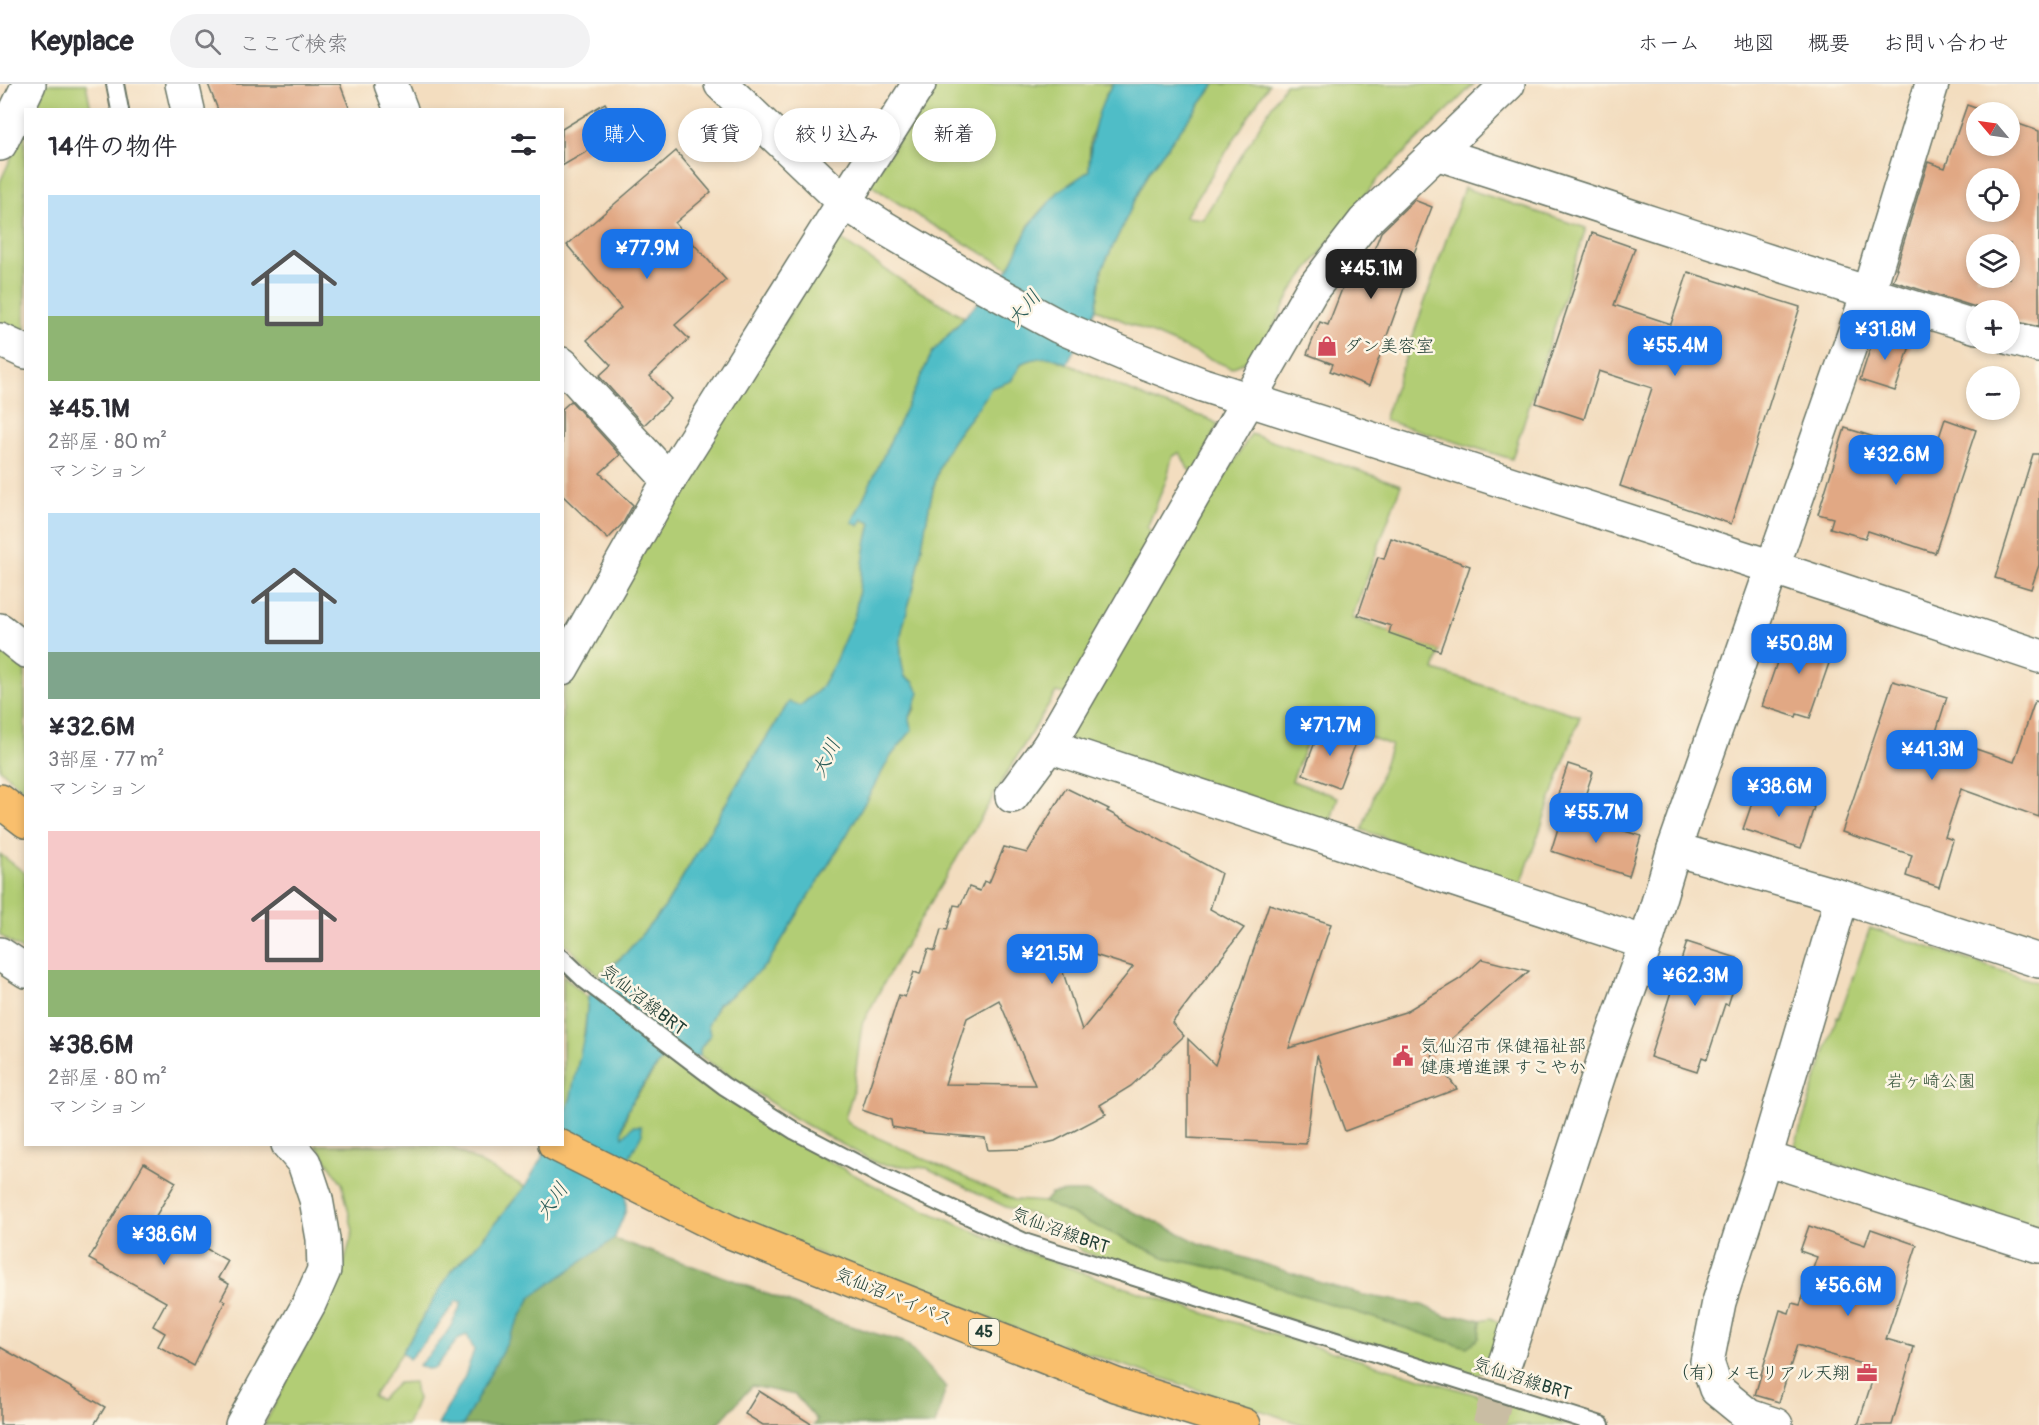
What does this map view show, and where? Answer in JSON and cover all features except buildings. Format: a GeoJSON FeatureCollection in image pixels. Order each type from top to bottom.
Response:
{"type":"FeatureCollection","features":[{"type":"Feature","properties":{"kind":"highway","name":"気仙沼バイパス"},"geometry":{"type":"LineString","coordinates":[[559,1146],[728,1231],[1116,1385],[1244,1425]]}},
{"type":"Feature","properties":{"kind":"street"},"geometry":{"type":"LineString","coordinates":[[0,144],[29,84]]}},
{"type":"Feature","properties":{"kind":"street"},"geometry":{"type":"LineString","coordinates":[[182,84],[188,108]]}},
{"type":"Feature","properties":{"kind":"street"},"geometry":{"type":"LineString","coordinates":[[391,84],[400,108]]}},
{"type":"Feature","properties":{"kind":"street"},"geometry":{"type":"LineString","coordinates":[[721,84],[844,202],[971,279],[1058,326],[1203,385],[1772,567],[2039,656]]}},
{"type":"Feature","properties":{"kind":"street"},"geometry":{"type":"LineString","coordinates":[[564,664],[669,480],[919,84]]}},
{"type":"Feature","properties":{"kind":"street"},"geometry":{"type":"LineString","coordinates":[[1012,796],[1049,746],[1311,291],[1364,222],[1508,84]]}},
{"type":"Feature","properties":{"kind":"street"},"geometry":{"type":"LineString","coordinates":[[1506,1360],[1603,1062],[1646,943],[1674,849],[1868,294],[1932,84]]}},
{"type":"Feature","properties":{"kind":"street"},"geometry":{"type":"LineString","coordinates":[[1436,153],[1966,324]]}},
{"type":"Feature","properties":{"kind":"street"},"geometry":{"type":"LineString","coordinates":[[0,340],[24,351]]}},
{"type":"Feature","properties":{"kind":"street"},"geometry":{"type":"LineString","coordinates":[[2020,341],[2039,346]]}},
{"type":"Feature","properties":{"kind":"street"},"geometry":{"type":"LineString","coordinates":[[564,366],[669,480]]}},
{"type":"Feature","properties":{"kind":"street"},"geometry":{"type":"LineString","coordinates":[[0,630],[24,649]]}},
{"type":"Feature","properties":{"kind":"street"},"geometry":{"type":"LineString","coordinates":[[1049,746],[1646,943]]}},
{"type":"Feature","properties":{"kind":"street"},"geometry":{"type":"LineString","coordinates":[[1674,849],[1842,897],[2039,961]]}},
{"type":"Feature","properties":{"kind":"street"},"geometry":{"type":"LineString","coordinates":[[1776,1425],[1749,1416],[1716,1389],[1707,1362],[1719,1302],[1766,1158],[1842,897]]}},
{"type":"Feature","properties":{"kind":"street"},"geometry":{"type":"LineString","coordinates":[[0,954],[24,970]]}},
{"type":"Feature","properties":{"kind":"street"},"geometry":{"type":"LineString","coordinates":[[242,1425],[309,1304],[324,1270],[323,1239],[316,1199],[304,1163],[290,1146]]}},
{"type":"Feature","properties":{"kind":"street"},"geometry":{"type":"LineString","coordinates":[[1766,1158],[2039,1246]]}},
{"type":"Feature","properties":{"kind":"lane"},"geometry":{"type":"LineString","coordinates":[[115,84],[120,108]]}},
{"type":"Feature","properties":{"kind":"lane","name":"気仙沼線BRT"},"geometry":{"type":"LineString","coordinates":[[564,960],[586,981],[714,1079],[795,1131],[883,1177],[1027,1243],[1601,1425]]}},
{"type":"Feature","properties":{"kind":"green space"},"geometry":{"type":"Polygon","coordinates":[[[46,84],[86,84],[91,108],[36,108],[46,84]]]}},
{"type":"Feature","properties":{"kind":"green space"},"geometry":{"type":"Polygon","coordinates":[[[933,84],[1113,84],[1107,92],[1090,140],[1089,171],[1059,191],[1029,225],[1009,268],[927,222],[869,184],[883,162],[900,162],[900,136],[912,117],[912,162],[996,162],[996,108],[918,108],[933,84]]]}},
{"type":"Feature","properties":{"kind":"green space"},"geometry":{"type":"Polygon","coordinates":[[[1215,84],[1269,84],[1185,217],[1203,219],[1285,84],[1474,84],[1377,180],[1292,290],[1259,356],[1231,368],[1096,309],[1102,269],[1149,171],[1215,84]]]}},
{"type":"Feature","properties":{"kind":"green space"},"geometry":{"type":"Polygon","coordinates":[[[24,130],[24,335],[0,323],[0,182],[24,130]]]}},
{"type":"Feature","properties":{"kind":"green space"},"geometry":{"type":"Polygon","coordinates":[[[1464,188],[1586,228],[1512,459],[1384,420],[1464,188]]]}},
{"type":"Feature","properties":{"kind":"green space"},"geometry":{"type":"Polygon","coordinates":[[[837,237],[907,284],[964,317],[932,353],[853,522],[863,519],[871,523],[855,615],[834,664],[820,689],[800,706],[789,702],[665,907],[626,953],[598,975],[564,943],[564,691],[597,625],[837,237]]]}},
{"type":"Feature","properties":{"kind":"green space"},"geometry":{"type":"Polygon","coordinates":[[[1051,357],[1159,403],[1207,418],[1218,424],[1195,473],[1188,469],[1180,452],[1172,457],[1167,478],[1147,528],[1158,538],[1069,695],[1056,692],[896,961],[862,1024],[853,1092],[845,1118],[852,1126],[1014,1200],[1044,1202],[1164,1257],[1225,1270],[1449,1342],[1479,1338],[1481,1320],[1491,1318],[1504,1326],[1495,1366],[1473,1377],[1165,1281],[1081,1251],[1062,1226],[1006,1207],[927,1168],[878,1164],[794,1118],[700,1056],[700,1049],[710,1035],[708,1025],[718,1004],[732,995],[767,964],[846,836],[891,756],[912,730],[909,720],[915,708],[914,682],[905,677],[901,657],[901,636],[916,578],[931,500],[944,456],[954,438],[991,388],[1011,381],[1022,363],[1037,358],[1051,357]]]}},
{"type":"Feature","properties":{"kind":"green space"},"geometry":{"type":"Polygon","coordinates":[[[1251,434],[1401,485],[1352,618],[1440,651],[1434,670],[1580,716],[1521,884],[1362,830],[1391,745],[1317,717],[1292,781],[1338,797],[1330,823],[1063,737],[1251,434]]]}},
{"type":"Feature","properties":{"kind":"green space"},"geometry":{"type":"Polygon","coordinates":[[[0,647],[24,667],[24,790],[0,769],[0,647]]]}},
{"type":"Feature","properties":{"kind":"green space"},"geometry":{"type":"Polygon","coordinates":[[[0,854],[24,872],[24,951],[0,935],[0,854]]]}},
{"type":"Feature","properties":{"kind":"green space","name":"岩ヶ崎公園"},"geometry":{"type":"Polygon","coordinates":[[[1870,928],[2039,983],[2039,1232],[1793,1151],[1837,1016],[1839,1017],[1870,928]]]}},
{"type":"Feature","properties":{"kind":"green space"},"geometry":{"type":"Polygon","coordinates":[[[564,976],[588,998],[583,1044],[569,1104],[564,1116],[564,976]]]}},
{"type":"Feature","properties":{"kind":"green space"},"geometry":{"type":"Polygon","coordinates":[[[663,1058],[764,1122],[867,1181],[938,1216],[1015,1248],[1173,1303],[1573,1425],[1305,1425],[1062,1345],[893,1284],[734,1218],[625,1165],[622,1131],[630,1105],[663,1058]]]}},
{"type":"Feature","properties":{"kind":"green space"},"geometry":{"type":"Polygon","coordinates":[[[317,1146],[449,1146],[525,1187],[450,1273],[410,1341],[373,1396],[380,1400],[398,1383],[414,1382],[417,1400],[407,1425],[264,1425],[339,1282],[353,1231],[342,1183],[317,1146]]]}},
{"type":"Feature","properties":{"kind":"green space"},"geometry":{"type":"Polygon","coordinates":[[[1086,1192],[1199,1243],[1325,1284],[1363,1295],[1422,1305],[1447,1317],[1465,1316],[1481,1320],[1479,1338],[1467,1347],[1225,1270],[1164,1257],[1044,1202],[1051,1194],[1086,1192]]]}},
{"type":"Feature","properties":{"kind":"green space"},"geometry":{"type":"Polygon","coordinates":[[[614,1239],[733,1280],[828,1319],[906,1343],[946,1387],[935,1425],[814,1425],[817,1420],[795,1395],[752,1386],[717,1425],[463,1425],[531,1297],[614,1239]]]}},
{"type":"Feature","properties":{"kind":"water","name":"大川"},"geometry":{"type":"Polygon","coordinates":[[[1113,84],[1215,84],[1149,171],[1102,269],[1096,309],[1067,363],[1044,357],[1022,363],[1011,381],[991,388],[954,438],[944,456],[931,500],[916,578],[901,636],[901,657],[905,677],[914,682],[919,693],[909,720],[912,730],[891,756],[846,836],[767,964],[732,995],[718,1004],[708,1025],[710,1035],[700,1049],[700,1056],[663,1058],[636,1095],[625,1117],[622,1127],[623,1137],[633,1126],[641,1126],[642,1134],[625,1165],[626,1210],[614,1239],[531,1297],[463,1425],[438,1425],[465,1376],[474,1350],[467,1335],[459,1338],[435,1368],[426,1369],[419,1365],[444,1336],[462,1302],[456,1301],[432,1334],[409,1359],[402,1352],[450,1273],[525,1187],[548,1146],[564,1146],[564,1115],[570,1100],[585,1032],[588,998],[598,980],[626,953],[665,907],[789,702],[800,706],[820,689],[834,664],[855,615],[871,523],[863,519],[859,526],[852,522],[932,353],[1009,268],[1029,226],[1059,191],[1089,171],[1095,126],[1113,84]]]}},
{"type":"Feature","properties":{"kind":"tunnel"},"geometry":{"type":"LineString","coordinates":[[1489,1425],[1506,1360]]}},
{"type":"Feature","properties":{"kind":"place","name":"ダン美容室"},"geometry":{"type":"Point","coordinates":[1327,346]}},
{"type":"Feature","properties":{"kind":"place","name":"気仙沼市 保健福祉部 健康増進課 すこやか"},"geometry":{"type":"Point","coordinates":[1403,1056]}},
{"type":"Feature","properties":{"kind":"place","name":"（有）メモリアル天翔"},"geometry":{"type":"Point","coordinates":[1867,1373]}}]}
